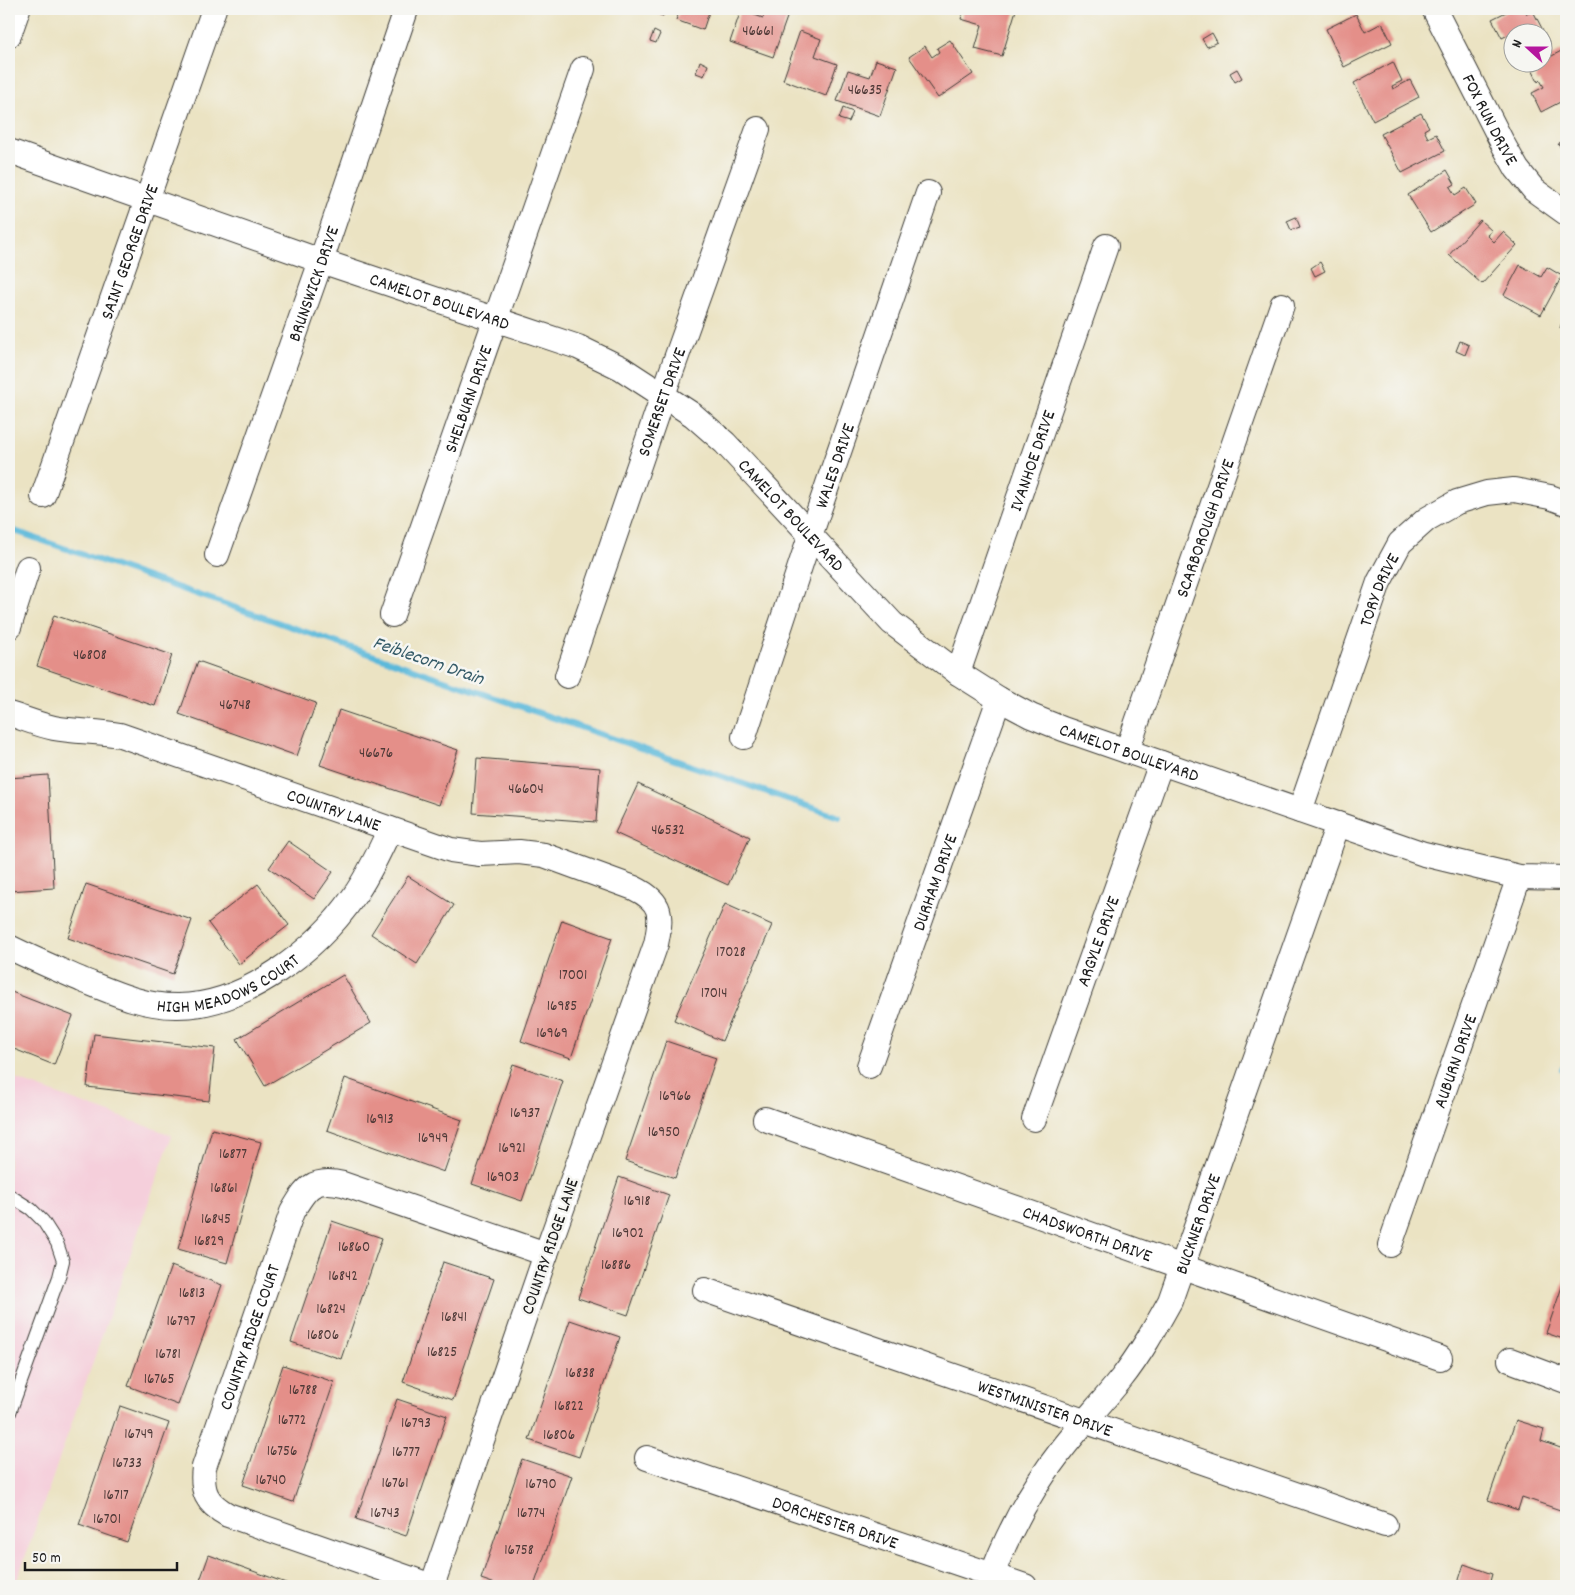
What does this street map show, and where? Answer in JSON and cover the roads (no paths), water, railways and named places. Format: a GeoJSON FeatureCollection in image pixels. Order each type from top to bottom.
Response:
{"type":"FeatureCollection","features":[{"type":"Feature","properties":{"kind":"street"},"geometry":{"type":"LineString","coordinates":[[9,35],[18,9]]}},
{"type":"Feature","properties":{"kind":"street","name":"SAINT GEORGE DRIVE"},"geometry":{"type":"LineString","coordinates":[[43,496],[214,9]]}},
{"type":"Feature","properties":{"kind":"street","name":"FOX RUN DRIVE"},"geometry":{"type":"LineString","coordinates":[[1434,9],[1517,168],[1534,190],[1566,213]]}},
{"type":"Feature","properties":{"kind":"street","name":"BRUNSWICK DRIVE"},"geometry":{"type":"LineString","coordinates":[[217,555],[321,261],[406,10]]}},
{"type":"Feature","properties":{"kind":"street","name":"SHELBURN DRIVE"},"geometry":{"type":"LineString","coordinates":[[392,615],[583,69]]}},
{"type":"Feature","properties":{"kind":"street","name":"SOMERSET DRIVE"},"geometry":{"type":"LineString","coordinates":[[567,676],[663,395],[758,129]]}},
{"type":"Feature","properties":{"kind":"street","name":"CAMELOT BOULEVARD"},"geometry":{"type":"LineString","coordinates":[[9,151],[321,261],[497,319],[578,348],[621,368],[693,415],[725,443],[892,623],[958,674],[1031,716],[1161,764],[1424,854],[1519,877],[1566,878]]}},
{"type":"Feature","properties":{"kind":"street","name":"WALES DRIVE"},"geometry":{"type":"LineString","coordinates":[[744,737],[810,536],[928,193]]}},
{"type":"Feature","properties":{"kind":"street","name":"IVANHOE DRIVE"},"geometry":{"type":"LineString","coordinates":[[958,674],[1106,246]]}},
{"type":"Feature","properties":{"kind":"street","name":"SCARBOROUGH DRIVE"},"geometry":{"type":"LineString","coordinates":[[1127,751],[1282,305]]}},
{"type":"Feature","properties":{"kind":"street","name":"TORY DRIVE"},"geometry":{"type":"LineString","coordinates":[[1300,811],[1379,582],[1400,543],[1427,519],[1457,502],[1487,493],[1514,490],[1550,497],[1566,503]]}},
{"type":"Feature","properties":{"kind":"street"},"geometry":{"type":"LineString","coordinates":[[9,627],[28,568]]}},
{"type":"Feature","properties":{"kind":"street","name":"DURHAM DRIVE"},"geometry":{"type":"LineString","coordinates":[[869,1066],[999,699]]}},
{"type":"Feature","properties":{"kind":"street","name":"COUNTRY LANE"},"geometry":{"type":"LineString","coordinates":[[9,714],[52,728],[71,731],[101,731],[120,735],[451,850],[480,854],[519,852],[544,855],[644,892],[656,905]]}},
{"type":"Feature","properties":{"kind":"street","name":"ARGYLE DRIVE"},"geometry":{"type":"LineString","coordinates":[[1034,1119],[1161,764]]}},
{"type":"Feature","properties":{"kind":"street","name":"BUCKNER DRIVE"},"geometry":{"type":"LineString","coordinates":[[990,1580],[1010,1533],[1031,1494],[1059,1453],[1122,1378],[1149,1339],[1170,1301],[1338,824]]}},
{"type":"Feature","properties":{"kind":"street","name":"HIGH MEADOWS COURT"},"geometry":{"type":"LineString","coordinates":[[9,947],[34,960],[121,996],[147,1003],[176,1006],[203,1004],[230,996],[252,987],[280,970],[335,921],[354,896],[373,865],[390,829]]}},
{"type":"Feature","properties":{"kind":"street","name":"AUBURN DRIVE"},"geometry":{"type":"LineString","coordinates":[[1390,1245],[1519,877]]}},
{"type":"Feature","properties":{"kind":"street","name":"COUNTRY RIDGE LANE"},"geometry":{"type":"LineString","coordinates":[[432,1586],[546,1254],[656,944],[661,921],[656,905]]}},
{"type":"Feature","properties":{"kind":"street","name":"CHADSWORTH DRIVE"},"geometry":{"type":"LineString","coordinates":[[765,1118],[1440,1358]]}},
{"type":"Feature","properties":{"kind":"street","name":"COUNTRY RIDGE COURT"},"geometry":{"type":"LineString","coordinates":[[432,1586],[228,1515],[215,1508],[207,1497],[202,1483],[207,1457],[292,1212],[301,1197],[312,1185],[328,1180],[343,1184],[546,1254]]}},
{"type":"Feature","properties":{"kind":"street","name":"WESTMINISTER DRIVE"},"geometry":{"type":"LineString","coordinates":[[705,1290],[1385,1525]]}},
{"type":"Feature","properties":{"kind":"street"},"geometry":{"type":"LineString","coordinates":[[1510,1360],[1566,1381]]}},
{"type":"Feature","properties":{"kind":"street","name":"DORCHESTER DRIVE"},"geometry":{"type":"LineString","coordinates":[[647,1458],[990,1580],[1025,1586]]}},
{"type":"Feature","properties":{"kind":"lane"},"geometry":{"type":"LineString","coordinates":[[9,1195],[31,1209],[44,1221],[57,1243],[63,1261],[59,1277],[9,1415]]}},
{"type":"Feature","properties":{"kind":"waterway","name":"Feiblecorn Drain"},"geometry":{"type":"LineString","coordinates":[[9,529],[839,817]]}},
{"type":"Feature","properties":{"kind":"waterway","name":"Feiblecorn Drain"},"geometry":{"type":"LineString","coordinates":[[1562,1069],[1566,1070]]}}]}
